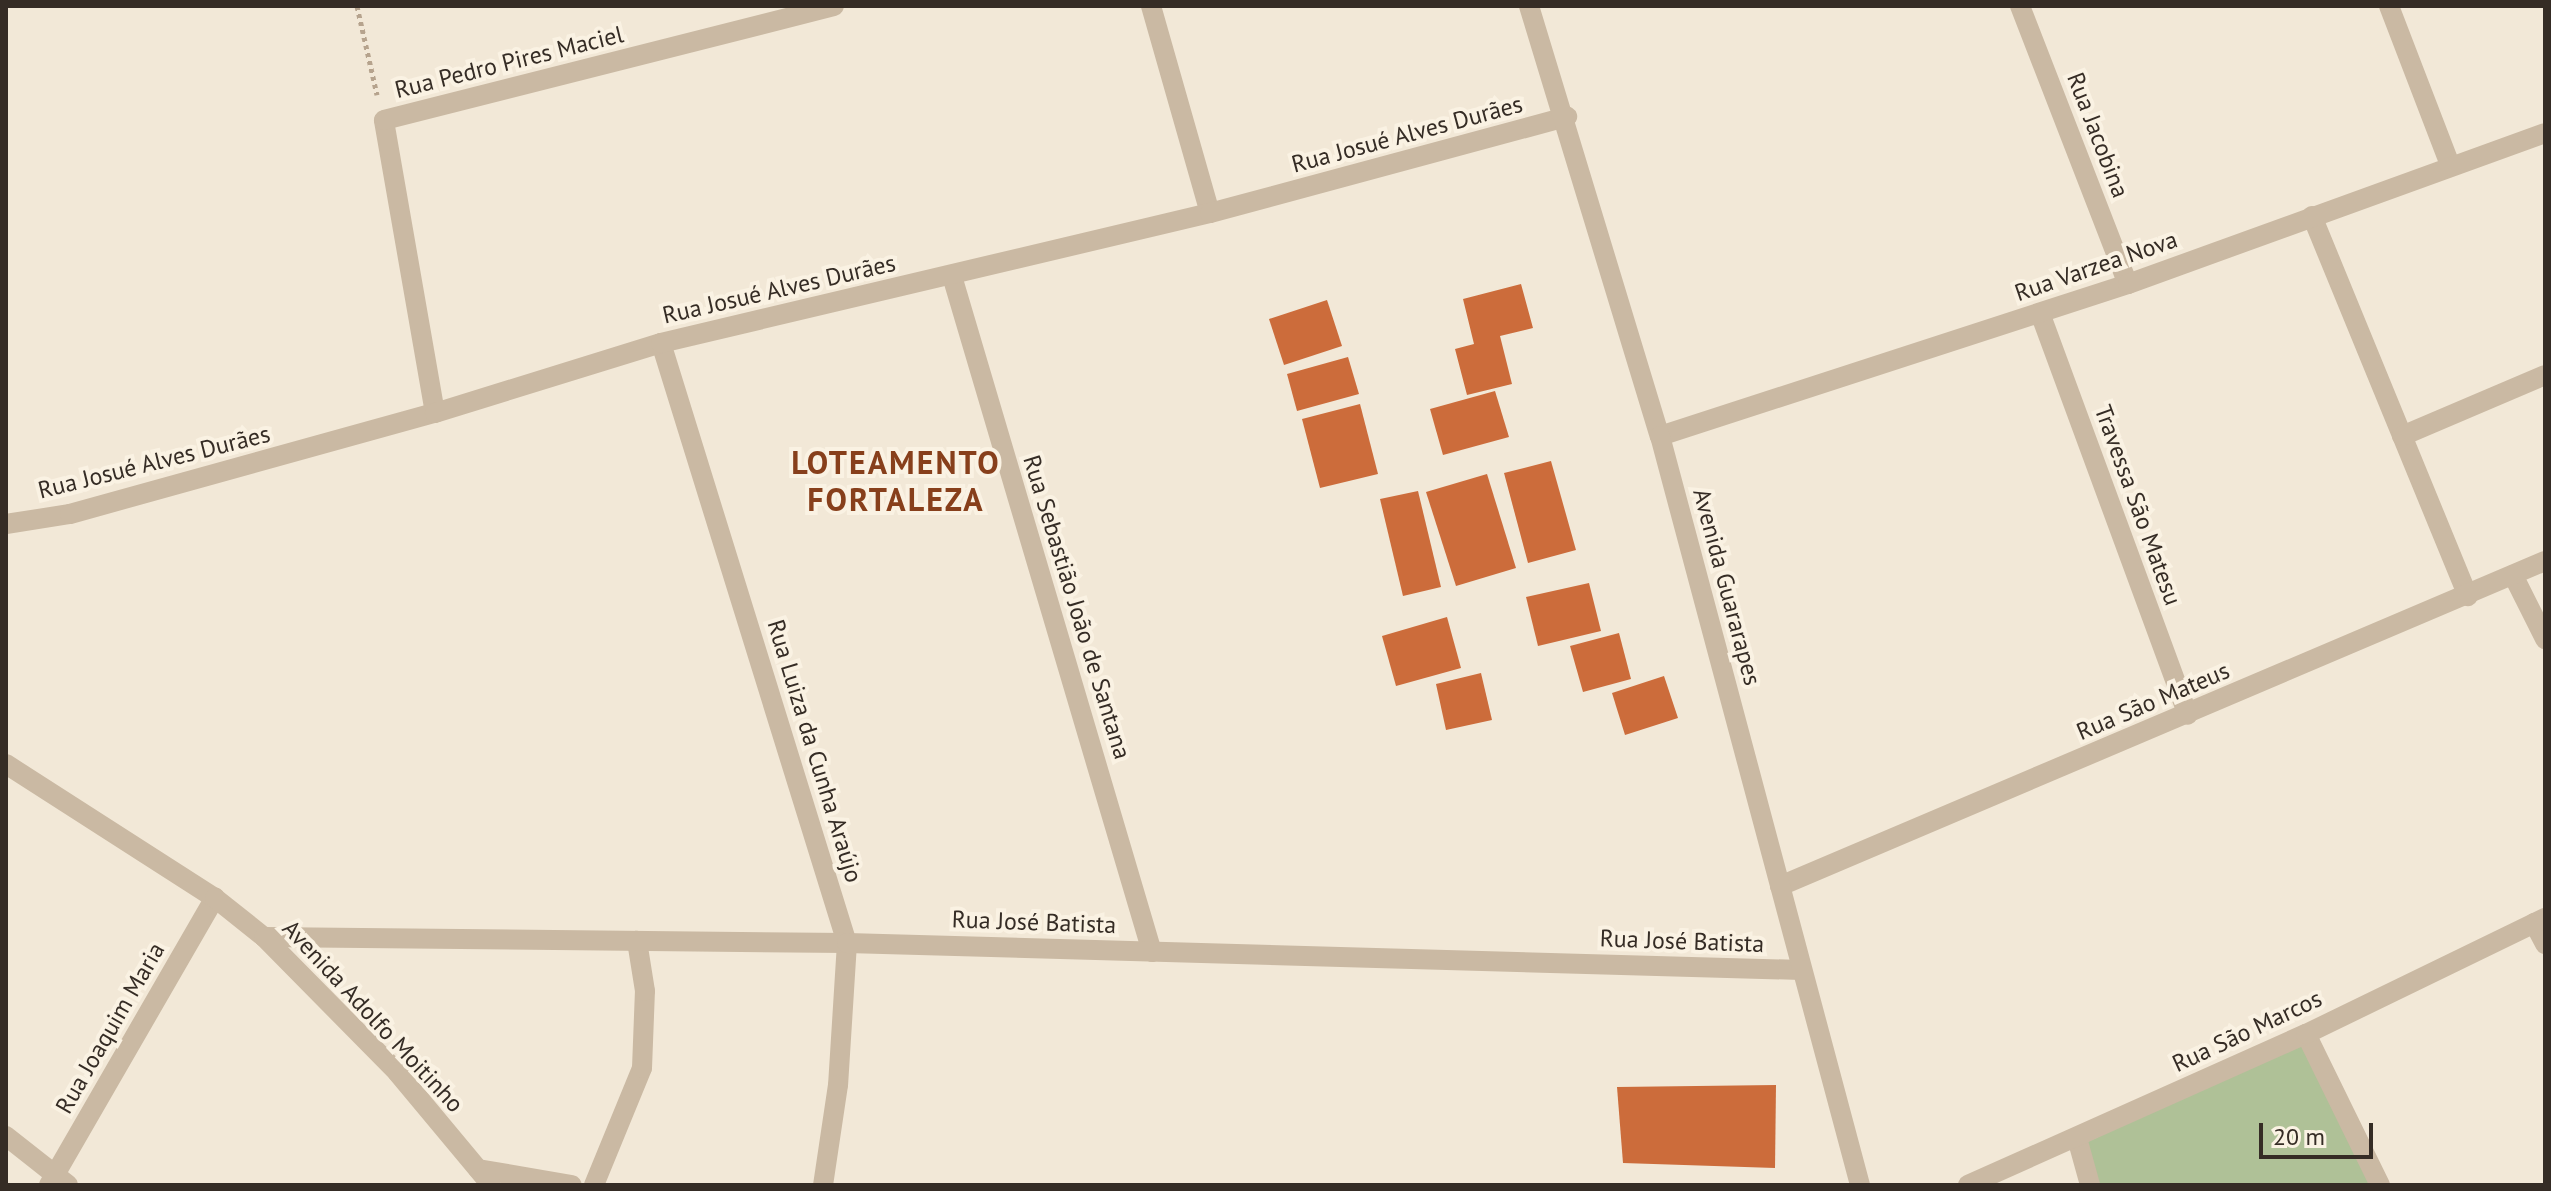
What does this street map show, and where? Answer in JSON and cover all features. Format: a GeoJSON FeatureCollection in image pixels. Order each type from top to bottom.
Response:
{"type":"FeatureCollection","features":[{"type":"Feature","properties":{"kind":"street","name":"Rua Pedro Pires Maciel"},"geometry":{"type":"LineString","coordinates":[[384,120],[834,6]]}},
{"type":"Feature","properties":{"kind":"street"},"geometry":{"type":"LineString","coordinates":[[1151,6],[1210,213]]}},
{"type":"Feature","properties":{"kind":"street","name":"Avenida Guararapes"},"geometry":{"type":"LineString","coordinates":[[1529,6],[1567,117],[1660,436],[1860,1185]]}},
{"type":"Feature","properties":{"kind":"street","name":"Rua Jacobina"},"geometry":{"type":"LineString","coordinates":[[2020,6],[2128,284]]}},
{"type":"Feature","properties":{"kind":"street"},"geometry":{"type":"LineString","coordinates":[[2389,6],[2450,165]]}},
{"type":"Feature","properties":{"kind":"street","name":"Rua Josué Alves Durães"},"geometry":{"type":"LineString","coordinates":[[6,524],[70,514],[435,413],[661,343],[1210,213],[1567,117]]}},
{"type":"Feature","properties":{"kind":"street"},"geometry":{"type":"LineString","coordinates":[[384,120],[435,413]]}},
{"type":"Feature","properties":{"kind":"street","name":"Rua Varzea Nova"},"geometry":{"type":"LineString","coordinates":[[1660,436],[2128,284],[2545,133]]}},
{"type":"Feature","properties":{"kind":"street"},"geometry":{"type":"LineString","coordinates":[[2312,216],[2468,596]]}},
{"type":"Feature","properties":{"kind":"street","name":"Rua Sebastião João de Santana"},"geometry":{"type":"LineString","coordinates":[[952,276],[1152,952]]}},
{"type":"Feature","properties":{"kind":"street","name":"Travessa São Matesu"},"geometry":{"type":"LineString","coordinates":[[2040,313],[2188,715]]}},
{"type":"Feature","properties":{"kind":"street","name":"Rua Luiza da Cunha Araújo"},"geometry":{"type":"LineString","coordinates":[[661,343],[847,943],[838,1085],[823,1185]]}},
{"type":"Feature","properties":{"kind":"street"},"geometry":{"type":"LineString","coordinates":[[2402,436],[2545,375]]}},
{"type":"Feature","properties":{"kind":"street","name":"Rua São Mateus"},"geometry":{"type":"LineString","coordinates":[[1780,886],[2545,561]]}},
{"type":"Feature","properties":{"kind":"street"},"geometry":{"type":"LineString","coordinates":[[2513,575],[2545,639]]}},
{"type":"Feature","properties":{"kind":"street","name":"Avenida Adolfo Moitinho"},"geometry":{"type":"LineString","coordinates":[[6,764],[215,898],[264,937],[397,1072],[485,1177]]}},
{"type":"Feature","properties":{"kind":"street","name":"Rua Joaquim Maria"},"geometry":{"type":"LineString","coordinates":[[58,1181],[215,898]]}},
{"type":"Feature","properties":{"kind":"street"},"geometry":{"type":"LineString","coordinates":[[2540,920],[2545,944]]}},
{"type":"Feature","properties":{"kind":"street","name":"Rua São Marcos"},"geometry":{"type":"LineString","coordinates":[[1968,1185],[2306,1034],[2540,920]]}},
{"type":"Feature","properties":{"kind":"street","name":"Rua José Batista"},"geometry":{"type":"LineString","coordinates":[[264,937],[847,943],[1802,970]]}},
{"type":"Feature","properties":{"kind":"street"},"geometry":{"type":"LineString","coordinates":[[594,1185],[642,1068],[645,991],[637,941]]}},
{"type":"Feature","properties":{"kind":"street"},"geometry":{"type":"LineString","coordinates":[[2306,1034],[2380,1185]]}},
{"type":"Feature","properties":{"kind":"street"},"geometry":{"type":"LineString","coordinates":[[6,1136],[58,1181]]}},
{"type":"Feature","properties":{"kind":"street"},"geometry":{"type":"LineString","coordinates":[[2077,1138],[2090,1185]]}},
{"type":"Feature","properties":{"kind":"street"},"geometry":{"type":"LineString","coordinates":[[485,1177],[572,1185]]}},
{"type":"Feature","properties":{"kind":"path"},"geometry":{"type":"LineString","coordinates":[[357,6],[384,120]]}},
{"type":"Feature","properties":{"kind":"green space"},"geometry":{"type":"Polygon","coordinates":[[[2301,1042],[2371,1185],[2097,1185],[2085,1143],[2301,1042]]]}},
{"type":"Feature","properties":{"kind":"building"},"geometry":{"type":"Polygon","coordinates":[[[1521,284],[1533,328],[1500,336],[1512,384],[1467,395],[1455,349],[1474,344],[1463,299],[1521,284]]]}},
{"type":"Feature","properties":{"kind":"building"},"geometry":{"type":"Polygon","coordinates":[[[1327,300],[1342,346],[1284,365],[1269,319],[1327,300]]]}},
{"type":"Feature","properties":{"kind":"building"},"geometry":{"type":"Polygon","coordinates":[[[1348,357],[1359,394],[1297,411],[1287,374],[1348,357]]]}},
{"type":"Feature","properties":{"kind":"building"},"geometry":{"type":"Polygon","coordinates":[[[1495,391],[1509,437],[1443,455],[1430,409],[1495,391]]]}},
{"type":"Feature","properties":{"kind":"building"},"geometry":{"type":"Polygon","coordinates":[[[1360,404],[1378,474],[1320,488],[1302,419],[1360,404]]]}},
{"type":"Feature","properties":{"kind":"building"},"geometry":{"type":"Polygon","coordinates":[[[1551,461],[1576,550],[1528,563],[1504,473],[1551,461]]]}},
{"type":"Feature","properties":{"kind":"building"},"geometry":{"type":"Polygon","coordinates":[[[1487,474],[1516,568],[1456,586],[1426,492],[1487,474]]]}},
{"type":"Feature","properties":{"kind":"building"},"geometry":{"type":"Polygon","coordinates":[[[1418,491],[1441,587],[1403,596],[1380,499],[1418,491]]]}},
{"type":"Feature","properties":{"kind":"building"},"geometry":{"type":"Polygon","coordinates":[[[1589,583],[1601,631],[1538,646],[1526,597],[1589,583]]]}},
{"type":"Feature","properties":{"kind":"building"},"geometry":{"type":"Polygon","coordinates":[[[1447,617],[1461,668],[1396,686],[1382,636],[1447,617]]]}},
{"type":"Feature","properties":{"kind":"building"},"geometry":{"type":"Polygon","coordinates":[[[1619,633],[1631,679],[1583,692],[1570,646],[1619,633]]]}},
{"type":"Feature","properties":{"kind":"building"},"geometry":{"type":"Polygon","coordinates":[[[1481,673],[1492,720],[1446,730],[1436,684],[1481,673]]]}},
{"type":"Feature","properties":{"kind":"building"},"geometry":{"type":"Polygon","coordinates":[[[1664,676],[1678,718],[1625,735],[1612,693],[1664,676]]]}},
{"type":"Feature","properties":{"kind":"building"},"geometry":{"type":"Polygon","coordinates":[[[1776,1085],[1775,1168],[1623,1163],[1617,1087],[1776,1085]]]}},
{"type":"Feature","properties":{"kind":"district","name":"LOTEAMENTO FORTALEZA"},"geometry":{"type":"Point","coordinates":[896,482]}}]}
